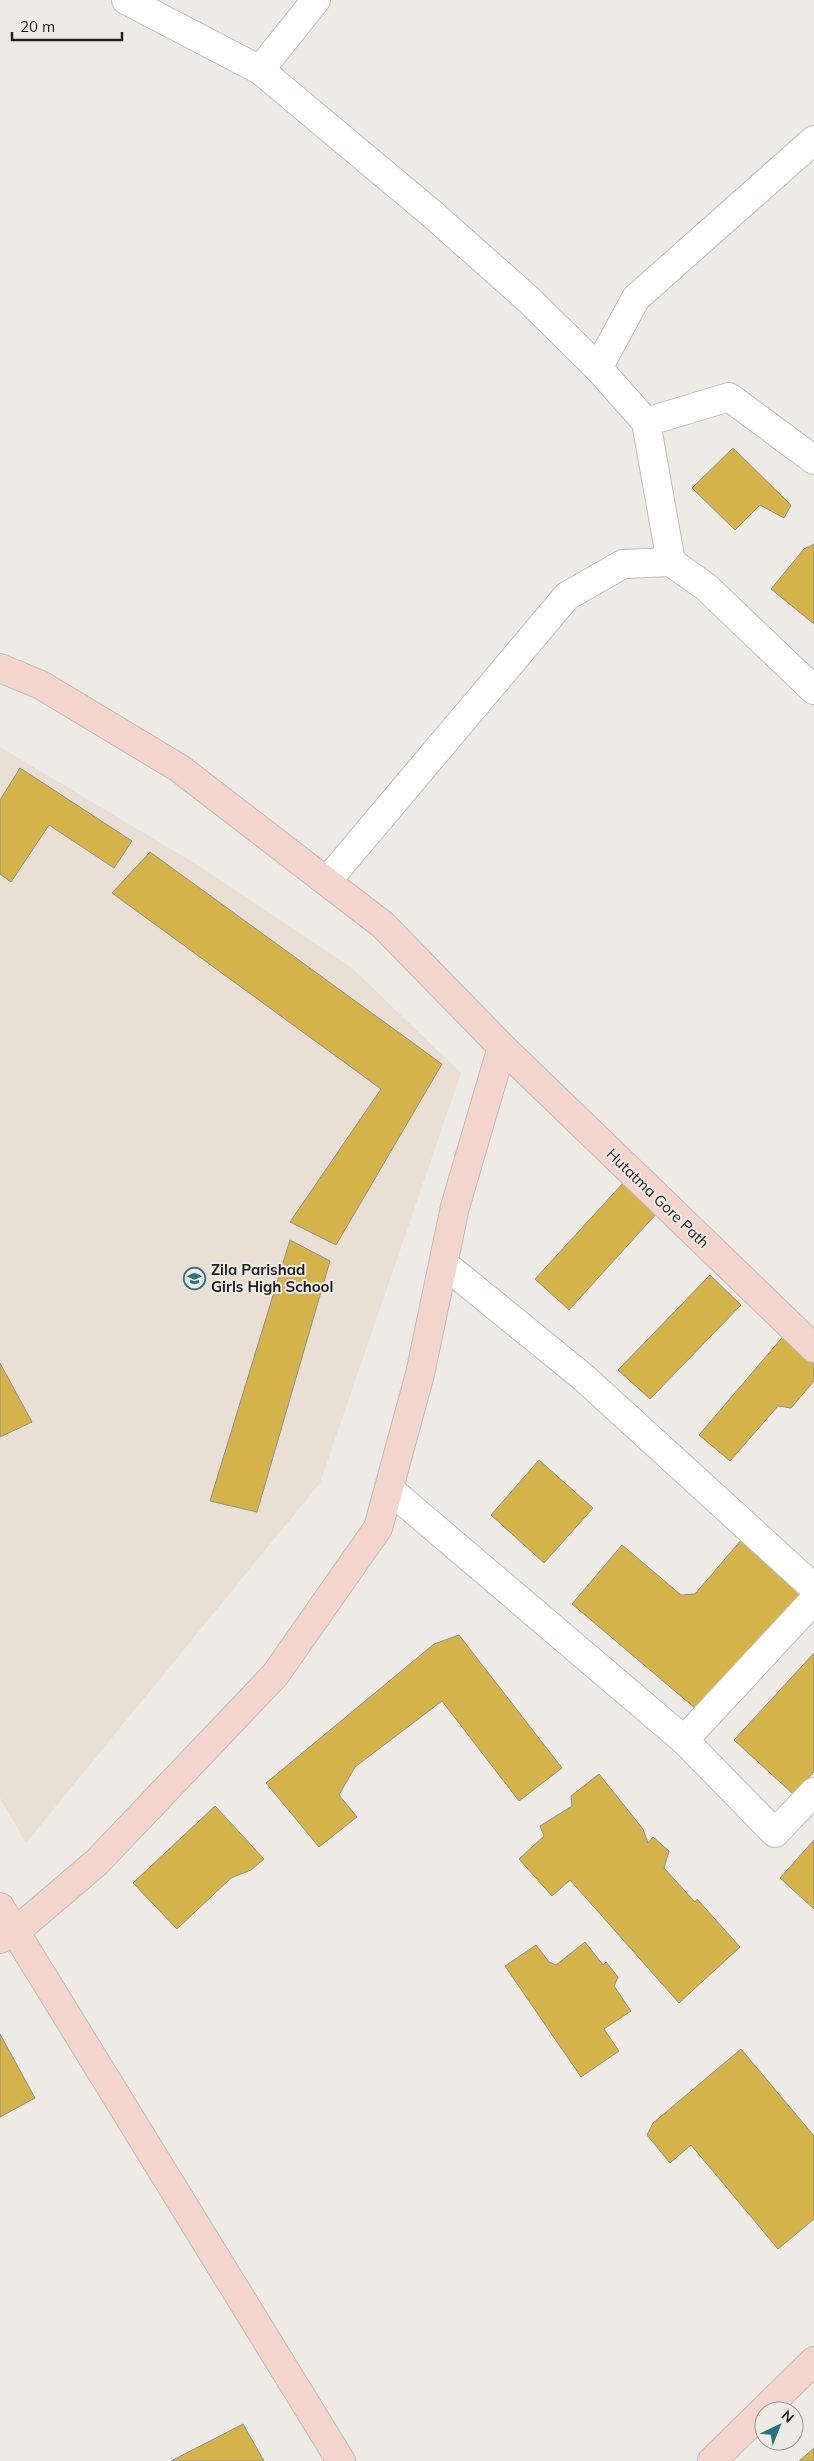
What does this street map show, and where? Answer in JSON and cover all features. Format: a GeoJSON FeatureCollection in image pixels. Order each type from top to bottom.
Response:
{"type":"FeatureCollection","features":[{"type":"Feature","properties":{"kind":"main road","name":"Hutatma Gore Path"},"geometry":{"type":"LineString","coordinates":[[0,668],[41,685],[179,768],[383,924],[502,1047],[814,1348]]}},
{"type":"Feature","properties":{"kind":"main road"},"geometry":{"type":"LineString","coordinates":[[7,1936],[97,1862],[275,1675],[378,1528],[420,1374],[456,1208],[502,1047]]}},
{"type":"Feature","properties":{"kind":"main road"},"geometry":{"type":"LineString","coordinates":[[0,1907],[7,1936],[341,2461]]}},
{"type":"Feature","properties":{"kind":"main road"},"geometry":{"type":"LineString","coordinates":[[712,2461],[814,2361]]}},
{"type":"Feature","properties":{"kind":"street"},"geometry":{"type":"LineString","coordinates":[[126,0],[260,70],[431,212],[528,299],[598,368],[646,422],[671,562]]}},
{"type":"Feature","properties":{"kind":"street"},"geometry":{"type":"LineString","coordinates":[[260,70],[316,0]]}},
{"type":"Feature","properties":{"kind":"street"},"geometry":{"type":"LineString","coordinates":[[598,368],[636,298],[814,140]]}},
{"type":"Feature","properties":{"kind":"street"},"geometry":{"type":"LineString","coordinates":[[646,422],[729,397],[814,460]]}},
{"type":"Feature","properties":{"kind":"street"},"geometry":{"type":"LineString","coordinates":[[327,881],[567,596],[623,564],[671,562],[706,587],[814,690]]}},
{"type":"Feature","properties":{"kind":"street"},"geometry":{"type":"LineString","coordinates":[[444,1264],[583,1377],[814,1588]]}},
{"type":"Feature","properties":{"kind":"street"},"geometry":{"type":"LineString","coordinates":[[389,1489],[684,1740],[775,1833],[814,1792]]}},
{"type":"Feature","properties":{"kind":"street"},"geometry":{"type":"LineString","coordinates":[[684,1740],[814,1600]]}},
{"type":"Feature","properties":{"kind":"shaded area","name":"Zila Parishad Girls High School"},"geometry":{"type":"Polygon","coordinates":[[[0,747],[196,864],[352,968],[461,1073],[320,1483],[26,1843],[0,1798],[0,747]]]}},
{"type":"Feature","properties":{"kind":"building"},"geometry":{"type":"Polygon","coordinates":[[[733,448],[791,505],[784,518],[760,505],[735,530],[692,488],[733,448]]]}},
{"type":"Feature","properties":{"kind":"building"},"geometry":{"type":"Polygon","coordinates":[[[814,544],[814,624],[771,589],[804,549],[814,544]]]}},
{"type":"Feature","properties":{"kind":"building"},"geometry":{"type":"Polygon","coordinates":[[[20,768],[132,841],[114,868],[49,825],[11,882],[0,874],[0,800],[20,768]]]}},
{"type":"Feature","properties":{"kind":"building"},"geometry":{"type":"Polygon","coordinates":[[[150,852],[442,1064],[336,1245],[290,1222],[381,1089],[112,893],[150,852]]]}},
{"type":"Feature","properties":{"kind":"building"},"geometry":{"type":"Polygon","coordinates":[[[624,1182],[657,1213],[569,1310],[535,1279],[624,1182]]]}},
{"type":"Feature","properties":{"kind":"building"},"geometry":{"type":"Polygon","coordinates":[[[290,1240],[330,1261],[257,1512],[210,1501],[290,1240]]]}},
{"type":"Feature","properties":{"kind":"building"},"geometry":{"type":"Polygon","coordinates":[[[710,1275],[741,1305],[650,1399],[618,1370],[710,1275]]]}},
{"type":"Feature","properties":{"kind":"building"},"geometry":{"type":"Polygon","coordinates":[[[786,1333],[814,1356],[814,1381],[791,1408],[778,1406],[730,1461],[699,1435],[786,1333]]]}},
{"type":"Feature","properties":{"kind":"building"},"geometry":{"type":"Polygon","coordinates":[[[0,1363],[32,1422],[0,1437],[0,1363]]]}},
{"type":"Feature","properties":{"kind":"building"},"geometry":{"type":"Polygon","coordinates":[[[539,1460],[593,1508],[544,1563],[491,1515],[539,1460]]]}},
{"type":"Feature","properties":{"kind":"building"},"geometry":{"type":"Polygon","coordinates":[[[742,1539],[805,1593],[702,1714],[572,1604],[622,1545],[681,1595],[695,1594],[742,1539]]]}},
{"type":"Feature","properties":{"kind":"building"},"geometry":{"type":"Polygon","coordinates":[[[459,1635],[562,1768],[519,1801],[442,1701],[355,1767],[339,1795],[357,1817],[319,1847],[266,1783],[434,1644],[459,1635]]]}},
{"type":"Feature","properties":{"kind":"building"},"geometry":{"type":"Polygon","coordinates":[[[814,1653],[814,1772],[793,1794],[734,1740],[814,1653]]]}},
{"type":"Feature","properties":{"kind":"building"},"geometry":{"type":"Polygon","coordinates":[[[599,1774],[643,1829],[648,1843],[653,1837],[669,1851],[664,1868],[695,1902],[697,1899],[740,1947],[679,2003],[570,1880],[552,1896],[519,1859],[544,1836],[540,1826],[572,1806],[571,1796],[599,1774]]]}},
{"type":"Feature","properties":{"kind":"building"},"geometry":{"type":"Polygon","coordinates":[[[215,1806],[264,1859],[251,1870],[231,1878],[177,1929],[133,1883],[215,1806]]]}},
{"type":"Feature","properties":{"kind":"building"},"geometry":{"type":"Polygon","coordinates":[[[814,1840],[814,1909],[780,1878],[814,1840]]]}},
{"type":"Feature","properties":{"kind":"building"},"geometry":{"type":"Polygon","coordinates":[[[585,1942],[603,1965],[606,1962],[618,1977],[614,1986],[631,2011],[604,2029],[619,2051],[581,2077],[505,1966],[536,1945],[549,1962],[556,1965],[585,1942]]]}},
{"type":"Feature","properties":{"kind":"building"},"geometry":{"type":"Polygon","coordinates":[[[0,2034],[35,2098],[0,2117],[0,2034]]]}},
{"type":"Feature","properties":{"kind":"building"},"geometry":{"type":"Polygon","coordinates":[[[741,2049],[814,2136],[814,2219],[778,2249],[691,2145],[670,2163],[647,2135],[653,2123],[741,2049]]]}},
{"type":"Feature","properties":{"kind":"building"},"geometry":{"type":"Polygon","coordinates":[[[243,2424],[264,2461],[171,2461],[243,2424]]]}},
{"type":"Feature","properties":{"kind":"building"},"geometry":{"type":"Polygon","coordinates":[[[814,2448],[814,2461],[799,2461],[814,2448]]]}},
{"type":"Feature","properties":{"kind":"place","name":"Zila Parishad Girls High School"},"geometry":{"type":"Point","coordinates":[195,1278]}}]}
